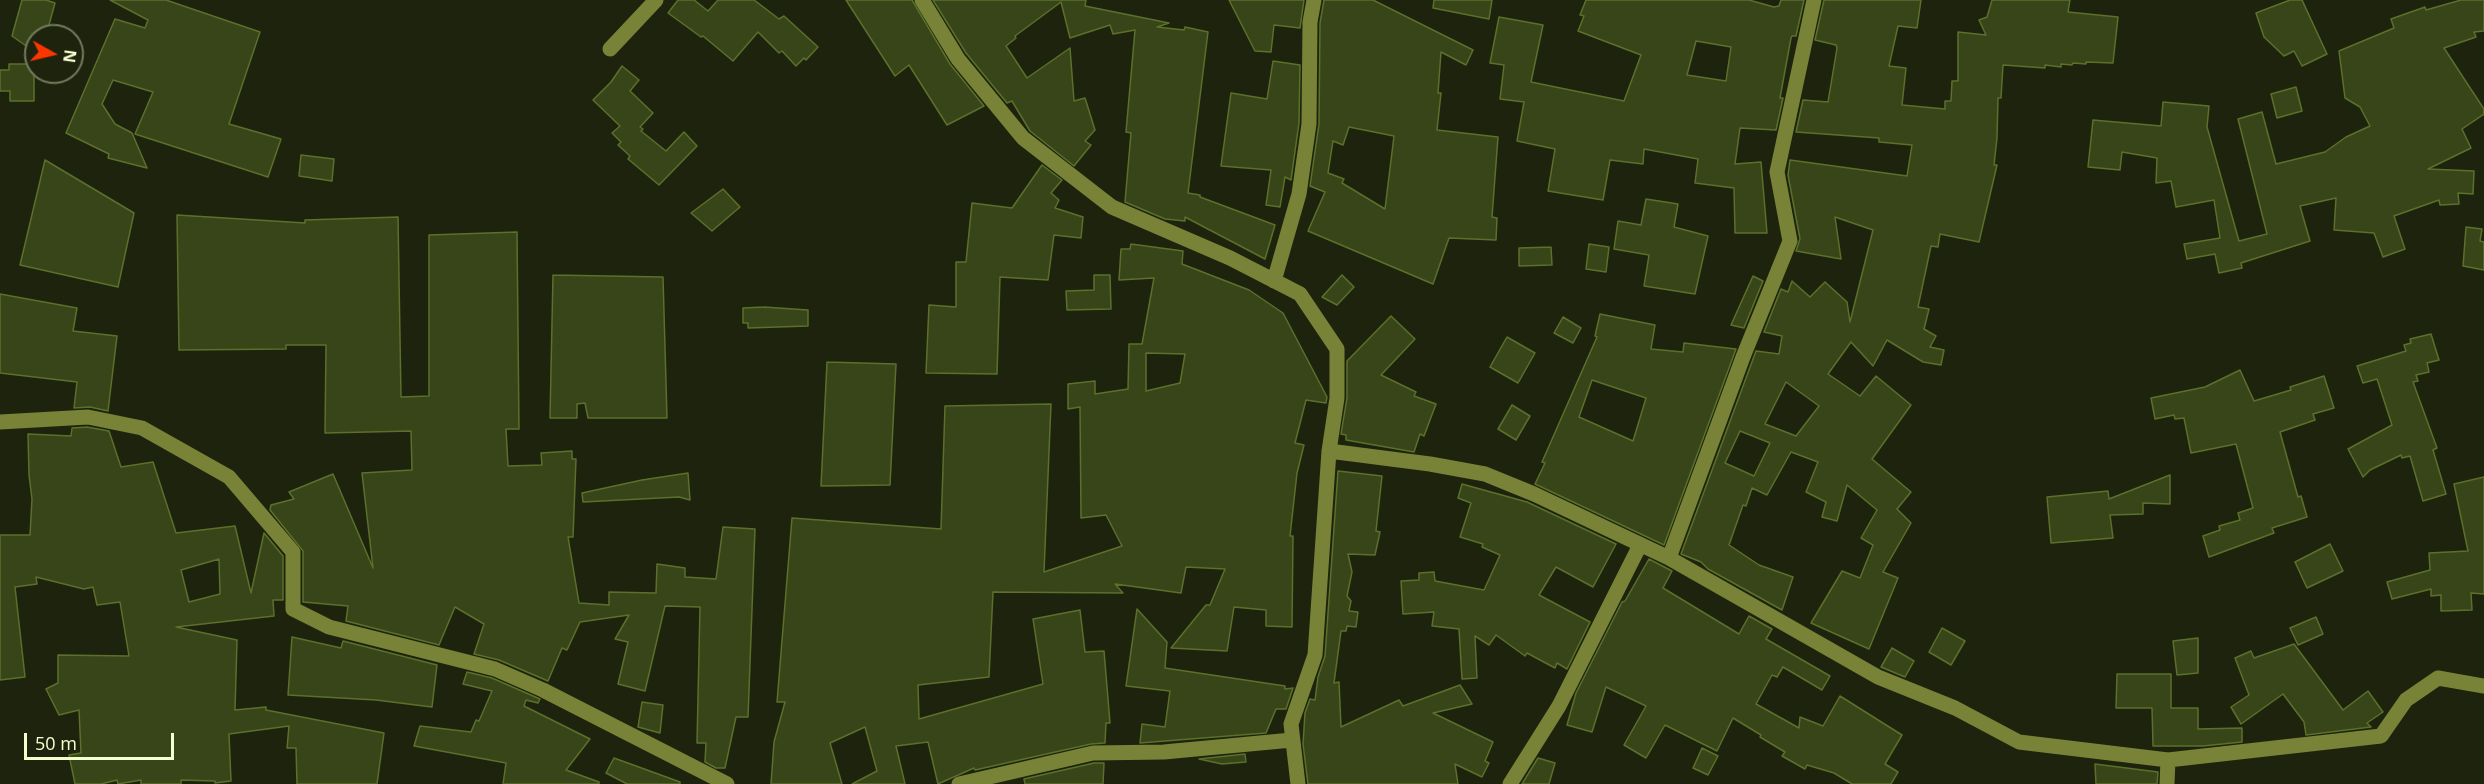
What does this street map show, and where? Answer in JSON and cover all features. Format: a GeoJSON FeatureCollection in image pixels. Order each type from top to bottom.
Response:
{"type":"FeatureCollection","features":[{"type":"Feature","properties":{"kind":"street"},"geometry":{"type":"LineString","coordinates":[[610,49],[656,0]]}},
{"type":"Feature","properties":{"kind":"street"},"geometry":{"type":"LineString","coordinates":[[922,0],[958,59],[1023,138],[1112,207],[1230,258],[1300,294],[1337,349],[1337,398],[1329,450],[1315,655],[1291,724],[1298,784]]}},
{"type":"Feature","properties":{"kind":"street"},"geometry":{"type":"LineString","coordinates":[[1274,281],[1299,194],[1309,124],[1310,22],[1314,0]]}},
{"type":"Feature","properties":{"kind":"street"},"geometry":{"type":"LineString","coordinates":[[1669,558],[1743,357],[1790,241],[1777,172],[1814,0]]}},
{"type":"Feature","properties":{"kind":"street"},"geometry":{"type":"LineString","coordinates":[[0,422],[88,417],[142,429],[229,477],[293,552],[293,609],[329,627],[495,669],[543,690],[728,784]]}},
{"type":"Feature","properties":{"kind":"street"},"geometry":{"type":"LineString","coordinates":[[1329,450],[1485,474],[1534,494],[1669,558],[1878,678],[1955,708],[2019,742],[2168,760],[2381,736],[2406,700],[2438,678],[2484,686]]}},
{"type":"Feature","properties":{"kind":"street"},"geometry":{"type":"LineString","coordinates":[[1510,784],[1559,706],[1640,545]]}},
{"type":"Feature","properties":{"kind":"street"},"geometry":{"type":"LineString","coordinates":[[959,784],[1093,753],[1164,752],[1292,740]]}},
{"type":"Feature","properties":{"kind":"street"},"geometry":{"type":"LineString","coordinates":[[2167,784],[2168,760]]}},
{"type":"Feature","properties":{"kind":"building"},"geometry":{"type":"Polygon","coordinates":[[[22,0],[46,0],[55,3],[49,24],[24,24],[24,44],[12,36],[22,0]]]}},
{"type":"Feature","properties":{"kind":"building"},"geometry":{"type":"Polygon","coordinates":[[[110,0],[166,0],[260,32],[229,124],[281,139],[268,177],[135,134],[153,92],[113,80],[102,104],[115,124],[132,133],[147,168],[108,158],[109,154],[66,133],[115,19],[145,28],[148,20],[110,0]]]}},
{"type":"Feature","properties":{"kind":"building"},"geometry":{"type":"Polygon","coordinates":[[[678,0],[694,0],[708,11],[718,0],[754,0],[779,19],[784,16],[818,47],[806,60],[804,58],[796,66],[782,51],[779,53],[758,32],[733,61],[703,36],[701,37],[668,13],[678,0]]]}},
{"type":"Feature","properties":{"kind":"building"},"geometry":{"type":"Polygon","coordinates":[[[846,0],[912,0],[950,64],[984,106],[947,125],[909,65],[895,76],[846,0]]]}},
{"type":"Feature","properties":{"kind":"building"},"geometry":{"type":"Polygon","coordinates":[[[933,0],[1086,0],[1085,6],[1169,23],[1157,27],[1184,30],[1185,27],[1208,32],[1188,193],[1200,195],[1200,197],[1275,225],[1265,259],[1185,217],[1185,221],[1165,219],[1125,202],[1131,133],[1126,132],[1135,30],[1113,34],[1110,25],[1070,38],[1061,2],[1015,36],[1016,38],[1006,46],[1027,78],[1070,48],[1074,101],[1085,98],[1095,130],[1085,141],[1091,145],[1074,166],[1030,131],[1012,101],[1007,103],[966,53],[933,0]]]}},
{"type":"Feature","properties":{"kind":"building"},"geometry":{"type":"Polygon","coordinates":[[[1229,0],[1304,0],[1300,28],[1274,25],[1271,52],[1255,51],[1229,0]]]}},
{"type":"Feature","properties":{"kind":"building"},"geometry":{"type":"Polygon","coordinates":[[[1324,0],[1373,0],[1473,50],[1466,65],[1441,52],[1438,93],[1441,93],[1437,130],[1498,137],[1492,217],[1497,218],[1496,240],[1449,238],[1433,284],[1308,231],[1325,192],[1310,186],[1319,124],[1320,23],[1324,0]],[[1349,127],[1343,145],[1333,141],[1328,173],[1344,179],[1342,183],[1385,209],[1394,136],[1349,127]]]}},
{"type":"Feature","properties":{"kind":"building"},"geometry":{"type":"Polygon","coordinates":[[[1434,0],[1492,0],[1489,19],[1433,8],[1434,0]]]}},
{"type":"Feature","properties":{"kind":"building"},"geometry":{"type":"Polygon","coordinates":[[[1586,0],[1749,0],[1774,7],[1779,6],[1781,0],[1804,0],[1796,36],[1791,38],[1776,130],[1740,128],[1735,164],[1761,162],[1767,233],[1735,233],[1734,188],[1695,183],[1698,159],[1644,149],[1643,164],[1610,160],[1603,200],[1548,191],[1555,149],[1517,141],[1524,102],[1500,99],[1504,65],[1490,63],[1499,17],[1543,25],[1531,82],[1624,101],[1641,55],[1578,31],[1584,16],[1580,15],[1586,0]],[[1696,41],[1687,75],[1726,81],[1731,47],[1696,41]]]}},
{"type":"Feature","properties":{"kind":"building"},"geometry":{"type":"Polygon","coordinates":[[[1824,0],[1921,0],[1917,28],[1898,26],[1889,66],[1906,68],[1902,105],[1945,109],[1945,101],[1951,101],[1952,81],[1958,81],[1958,32],[1986,35],[1979,20],[1987,17],[1992,0],[2070,0],[2068,12],[2118,17],[2113,63],[2073,63],[2072,65],[2061,64],[2061,67],[2045,65],[2045,68],[2003,65],[2001,98],[1998,98],[1994,165],[1997,165],[1979,242],[1940,234],[1938,247],[1931,246],[1918,307],[1929,309],[1924,329],[1936,336],[1930,347],[1944,350],[1941,365],[1923,362],[1887,340],[1873,366],[1851,342],[1828,374],[1860,396],[1876,376],[1911,405],[1872,459],[1911,492],[1897,509],[1911,523],[1883,572],[1898,578],[1869,649],[1811,623],[1842,571],[1860,578],[1873,545],[1861,538],[1877,510],[1847,485],[1837,521],[1822,517],[1826,502],[1806,492],[1818,462],[1791,452],[1767,495],[1752,488],[1746,506],[1743,505],[1729,545],[1759,565],[1793,577],[1782,610],[1708,569],[1701,562],[1681,554],[1756,351],[1779,354],[1782,336],[1764,332],[1781,289],[1788,292],[1792,281],[1810,297],[1825,282],[1847,302],[1850,322],[1873,230],[1835,217],[1841,259],[1796,251],[1800,239],[1788,175],[1790,160],[1907,176],[1912,145],[1879,142],[1879,138],[1796,132],[1803,100],[1828,102],[1837,48],[1836,45],[1815,40],[1824,0]],[[1786,382],[1765,424],[1796,436],[1819,406],[1786,382]],[[1740,431],[1725,463],[1754,476],[1770,443],[1740,431]]]}},
{"type":"Feature","properties":{"kind":"building"},"geometry":{"type":"Polygon","coordinates":[[[2290,0],[2302,0],[2327,54],[2302,66],[2294,51],[2284,56],[2264,37],[2256,13],[2290,0]]]}},
{"type":"Feature","properties":{"kind":"building"},"geometry":{"type":"Polygon","coordinates":[[[2461,0],[2484,0],[2484,31],[2474,32],[2476,37],[2444,48],[2484,109],[2484,114],[2462,129],[2471,148],[2428,169],[2474,171],[2473,194],[2458,193],[2459,204],[2440,205],[2439,200],[2394,216],[2405,249],[2383,257],[2374,233],[2334,230],[2336,198],[2300,206],[2310,241],[2241,263],[2242,268],[2219,273],[2215,254],[2187,259],[2184,244],[2220,238],[2214,200],[2176,207],[2171,181],[2156,183],[2157,158],[2122,152],[2120,170],[2088,167],[2093,120],[2161,126],[2163,102],[2209,106],[2207,127],[2239,241],[2267,234],[2238,119],[2262,112],[2276,164],[2325,152],[2346,137],[2370,126],[2360,107],[2345,98],[2339,51],[2394,28],[2391,19],[2425,7],[2426,10],[2461,0]]]}},
{"type":"Feature","properties":{"kind":"building"},"geometry":{"type":"Polygon","coordinates":[[[1273,61],[1300,65],[1299,123],[1291,180],[1285,177],[1280,207],[1266,205],[1271,170],[1221,166],[1231,93],[1267,99],[1273,61]]]}},
{"type":"Feature","properties":{"kind":"building"},"geometry":{"type":"Polygon","coordinates":[[[9,64],[24,64],[24,84],[34,84],[34,101],[10,101],[10,91],[0,91],[0,70],[9,70],[9,64]]]}},
{"type":"Feature","properties":{"kind":"building"},"geometry":{"type":"Polygon","coordinates":[[[622,66],[639,80],[630,91],[653,113],[640,127],[643,129],[641,131],[666,151],[684,132],[697,146],[659,185],[628,159],[630,156],[618,145],[621,142],[612,133],[620,126],[593,100],[611,82],[622,66]]]}},
{"type":"Feature","properties":{"kind":"building"},"geometry":{"type":"Polygon","coordinates":[[[2296,87],[2302,111],[2277,118],[2271,94],[2296,87]]]}},
{"type":"Feature","properties":{"kind":"building"},"geometry":{"type":"Polygon","coordinates":[[[301,155],[334,159],[332,181],[299,176],[301,155]]]}},
{"type":"Feature","properties":{"kind":"building"},"geometry":{"type":"Polygon","coordinates":[[[45,160],[134,213],[118,287],[20,265],[45,160]]]}},
{"type":"Feature","properties":{"kind":"building"},"geometry":{"type":"Polygon","coordinates":[[[1042,165],[1062,180],[1051,193],[1059,200],[1055,208],[1083,217],[1081,238],[1054,235],[1048,280],[1000,277],[997,374],[926,373],[929,305],[956,307],[956,262],[966,262],[972,203],[1012,208],[1042,165]]]}},
{"type":"Feature","properties":{"kind":"building"},"geometry":{"type":"Polygon","coordinates":[[[723,189],[740,207],[712,231],[691,213],[723,189]]]}},
{"type":"Feature","properties":{"kind":"building"},"geometry":{"type":"Polygon","coordinates":[[[1646,199],[1678,204],[1674,227],[1708,236],[1695,294],[1644,286],[1649,255],[1614,249],[1618,221],[1641,225],[1646,199]]]}},
{"type":"Feature","properties":{"kind":"building"},"geometry":{"type":"Polygon","coordinates":[[[177,215],[305,223],[305,220],[398,217],[401,397],[429,396],[429,235],[517,232],[519,429],[506,429],[508,466],[542,465],[541,453],[572,451],[572,459],[576,459],[573,537],[568,537],[579,603],[609,605],[609,592],[656,593],[657,564],[685,568],[685,577],[716,579],[723,527],[755,529],[748,717],[736,717],[725,768],[716,768],[705,762],[706,743],[697,743],[700,607],[665,606],[645,691],[618,684],[628,642],[615,639],[629,615],[580,622],[567,650],[562,648],[548,681],[499,660],[474,654],[484,624],[455,607],[439,645],[346,621],[348,606],[303,602],[303,551],[270,510],[271,505],[294,499],[289,492],[333,474],[373,568],[362,473],[412,470],[411,431],[325,433],[326,345],[286,345],[286,349],[179,350],[177,215]]]}},
{"type":"Feature","properties":{"kind":"building"},"geometry":{"type":"Polygon","coordinates":[[[2466,227],[2482,229],[2480,241],[2484,242],[2484,270],[2463,266],[2466,227]]]}},
{"type":"Feature","properties":{"kind":"building"},"geometry":{"type":"Polygon","coordinates":[[[1131,244],[1183,251],[1182,264],[1249,290],[1283,313],[1327,397],[1326,403],[1306,400],[1295,443],[1304,445],[1297,473],[1290,536],[1293,536],[1292,627],[1266,626],[1266,610],[1234,607],[1227,651],[1171,648],[1206,605],[1210,605],[1225,569],[1186,567],[1181,593],[1115,584],[1123,593],[993,592],[989,677],[918,685],[919,719],[1043,684],[1033,619],[1080,610],[1085,652],[1104,651],[1110,723],[1106,723],[1105,743],[1091,744],[975,770],[974,768],[938,784],[928,742],[896,746],[905,784],[852,784],[877,771],[865,727],[830,743],[842,784],[771,784],[774,742],[785,702],[777,702],[792,518],[941,529],[945,406],[1051,404],[1044,572],[1122,546],[1106,515],[1081,518],[1080,407],[1068,409],[1068,384],[1095,381],[1095,394],[1128,389],[1129,344],[1142,344],[1154,278],[1119,280],[1121,249],[1130,249],[1131,244]],[[1146,353],[1146,391],[1180,383],[1185,354],[1146,353]]]}},
{"type":"Feature","properties":{"kind":"building"},"geometry":{"type":"Polygon","coordinates":[[[1589,244],[1609,247],[1606,272],[1586,269],[1589,244]]]}},
{"type":"Feature","properties":{"kind":"building"},"geometry":{"type":"Polygon","coordinates":[[[1551,247],[1552,265],[1519,266],[1519,248],[1551,247]]]}},
{"type":"Feature","properties":{"kind":"building"},"geometry":{"type":"Polygon","coordinates":[[[553,275],[663,277],[667,418],[588,418],[585,403],[577,404],[577,418],[550,418],[553,275]]]}},
{"type":"Feature","properties":{"kind":"building"},"geometry":{"type":"Polygon","coordinates":[[[1094,275],[1110,275],[1111,309],[1067,310],[1066,291],[1094,290],[1094,275]]]}},
{"type":"Feature","properties":{"kind":"building"},"geometry":{"type":"Polygon","coordinates":[[[1342,275],[1354,287],[1337,305],[1322,297],[1342,275]]]}},
{"type":"Feature","properties":{"kind":"building"},"geometry":{"type":"Polygon","coordinates":[[[1753,276],[1763,281],[1744,328],[1731,325],[1753,276]]]}},
{"type":"Feature","properties":{"kind":"building"},"geometry":{"type":"Polygon","coordinates":[[[0,294],[77,308],[73,331],[117,336],[108,411],[90,407],[74,408],[77,382],[0,373],[0,294]]]}},
{"type":"Feature","properties":{"kind":"building"},"geometry":{"type":"Polygon","coordinates":[[[743,308],[808,310],[808,326],[748,328],[748,323],[743,323],[743,308]]]}},
{"type":"Feature","properties":{"kind":"building"},"geometry":{"type":"Polygon","coordinates":[[[1600,314],[1655,325],[1651,349],[1683,352],[1684,343],[1736,349],[1664,545],[1535,484],[1545,463],[1542,462],[1597,337],[1595,336],[1600,314]],[[1592,380],[1579,417],[1633,441],[1646,398],[1592,380]]]}},
{"type":"Feature","properties":{"kind":"building"},"geometry":{"type":"Polygon","coordinates":[[[1391,316],[1415,339],[1381,375],[1416,392],[1414,396],[1436,404],[1424,436],[1420,434],[1414,452],[1346,440],[1346,435],[1341,434],[1347,398],[1347,361],[1391,316]]]}},
{"type":"Feature","properties":{"kind":"building"},"geometry":{"type":"Polygon","coordinates":[[[1563,317],[1581,328],[1573,343],[1554,333],[1563,317]]]}},
{"type":"Feature","properties":{"kind":"building"},"geometry":{"type":"Polygon","coordinates":[[[2431,334],[2439,360],[2427,363],[2429,372],[2416,375],[2418,381],[2413,382],[2437,448],[2433,450],[2446,494],[2423,501],[2410,456],[2402,458],[2401,455],[2370,470],[2363,477],[2348,449],[2392,425],[2377,379],[2363,383],[2357,366],[2406,351],[2404,345],[2411,343],[2410,339],[2431,334]]]}},
{"type":"Feature","properties":{"kind":"building"},"geometry":{"type":"Polygon","coordinates":[[[1507,337],[1535,353],[1518,383],[1490,367],[1507,337]]]}},
{"type":"Feature","properties":{"kind":"building"},"geometry":{"type":"Polygon","coordinates":[[[827,362],[896,364],[890,485],[821,486],[827,362]]]}},
{"type":"Feature","properties":{"kind":"building"},"geometry":{"type":"Polygon","coordinates":[[[2240,370],[2254,401],[2291,390],[2290,387],[2324,376],[2334,408],[2313,414],[2315,420],[2280,432],[2298,497],[2301,496],[2307,517],[2272,528],[2274,533],[2209,557],[2203,536],[2220,530],[2219,526],[2240,520],[2238,513],[2253,508],[2236,444],[2191,453],[2184,418],[2175,419],[2174,415],[2155,419],[2151,398],[2205,387],[2240,370]]]}},
{"type":"Feature","properties":{"kind":"building"},"geometry":{"type":"Polygon","coordinates":[[[1512,405],[1530,416],[1516,440],[1498,429],[1512,405]]]}},
{"type":"Feature","properties":{"kind":"building"},"geometry":{"type":"Polygon","coordinates":[[[87,427],[109,431],[121,467],[153,462],[176,533],[235,526],[251,593],[264,533],[283,556],[283,600],[273,600],[274,616],[176,627],[237,640],[235,710],[266,707],[266,710],[384,733],[377,784],[297,784],[296,748],[287,748],[289,726],[229,734],[231,781],[215,783],[215,781],[181,780],[181,784],[141,784],[141,780],[118,784],[117,780],[101,784],[75,784],[69,755],[81,753],[79,710],[59,715],[46,689],[58,683],[58,655],[129,656],[120,602],[97,605],[93,587],[84,589],[36,577],[37,584],[15,587],[25,677],[0,680],[0,535],[30,535],[32,499],[28,434],[71,436],[72,428],[87,427]],[[219,559],[181,570],[189,602],[220,594],[219,559]]]}},
{"type":"Feature","properties":{"kind":"building"},"geometry":{"type":"Polygon","coordinates":[[[1338,471],[1382,476],[1376,531],[1380,532],[1375,555],[1348,554],[1352,572],[1347,596],[1351,601],[1349,611],[1358,612],[1356,627],[1347,626],[1346,631],[1341,631],[1334,683],[1339,682],[1341,727],[1399,700],[1403,706],[1460,685],[1472,704],[1433,713],[1493,742],[1485,761],[1489,763],[1482,777],[1455,764],[1458,784],[1308,784],[1303,744],[1305,713],[1310,699],[1315,700],[1318,677],[1325,656],[1338,471]]]}},
{"type":"Feature","properties":{"kind":"building"},"geometry":{"type":"Polygon","coordinates":[[[688,473],[690,500],[679,497],[583,502],[582,493],[688,473]]]}},
{"type":"Feature","properties":{"kind":"building"},"geometry":{"type":"Polygon","coordinates":[[[2170,475],[2170,504],[2143,503],[2143,514],[2110,515],[2113,538],[2051,543],[2047,497],[2108,491],[2109,499],[2170,475]]]}},
{"type":"Feature","properties":{"kind":"building"},"geometry":{"type":"Polygon","coordinates":[[[2484,477],[2484,594],[2471,593],[2472,610],[2441,611],[2441,595],[2431,596],[2431,589],[2392,599],[2387,582],[2430,570],[2429,553],[2468,551],[2454,484],[2484,477]]]}},
{"type":"Feature","properties":{"kind":"building"},"geometry":{"type":"Polygon","coordinates":[[[1462,484],[1527,502],[1616,544],[1593,587],[1556,567],[1539,595],[1590,622],[1567,669],[1557,663],[1555,668],[1527,653],[1525,656],[1496,635],[1489,645],[1475,636],[1477,678],[1462,679],[1459,629],[1432,626],[1434,612],[1403,614],[1401,581],[1419,580],[1419,573],[1434,572],[1435,581],[1484,590],[1500,555],[1482,547],[1483,544],[1460,537],[1471,503],[1458,498],[1462,484]]]}},
{"type":"Feature","properties":{"kind":"building"},"geometry":{"type":"Polygon","coordinates":[[[2330,544],[2343,571],[2307,588],[2295,562],[2330,544]]]}},
{"type":"Feature","properties":{"kind":"building"},"geometry":{"type":"Polygon","coordinates":[[[1649,559],[1672,571],[1663,588],[1739,634],[1749,616],[1772,629],[1766,639],[1830,676],[1822,690],[1783,667],[1777,677],[1772,675],[1756,704],[1799,728],[1800,717],[1823,726],[1840,696],[1902,735],[1885,764],[1898,772],[1891,784],[1852,784],[1834,773],[1807,765],[1805,769],[1782,756],[1785,752],[1733,718],[1717,751],[1665,725],[1646,758],[1624,745],[1646,706],[1606,687],[1592,732],[1567,725],[1576,693],[1622,602],[1625,601],[1649,559]]]}},
{"type":"Feature","properties":{"kind":"building"},"geometry":{"type":"Polygon","coordinates":[[[1137,609],[1167,642],[1165,668],[1285,686],[1285,689],[1293,688],[1286,709],[1276,709],[1266,733],[1140,743],[1142,724],[1165,727],[1170,691],[1126,686],[1137,609]]]}},
{"type":"Feature","properties":{"kind":"building"},"geometry":{"type":"Polygon","coordinates":[[[2316,617],[2323,634],[2298,645],[2290,628],[2316,617]]]}},
{"type":"Feature","properties":{"kind":"building"},"geometry":{"type":"Polygon","coordinates":[[[1942,628],[1965,641],[1951,665],[1929,652],[1942,628]]]}},
{"type":"Feature","properties":{"kind":"building"},"geometry":{"type":"Polygon","coordinates":[[[292,637],[341,648],[343,641],[437,665],[432,707],[376,700],[288,695],[292,637]]]}},
{"type":"Feature","properties":{"kind":"building"},"geometry":{"type":"Polygon","coordinates":[[[2198,638],[2198,673],[2177,675],[2173,641],[2198,638]]]}},
{"type":"Feature","properties":{"kind":"building"},"geometry":{"type":"Polygon","coordinates":[[[2294,644],[2343,710],[2368,691],[2383,712],[2367,723],[2371,727],[2306,735],[2304,722],[2283,694],[2241,724],[2231,707],[2249,695],[2235,658],[2251,651],[2254,658],[2294,644]]]}},
{"type":"Feature","properties":{"kind":"building"},"geometry":{"type":"Polygon","coordinates":[[[1892,648],[1914,661],[1905,677],[1881,667],[1892,648]]]}},
{"type":"Feature","properties":{"kind":"building"},"geometry":{"type":"Polygon","coordinates":[[[467,672],[492,678],[540,699],[538,703],[526,700],[524,706],[590,739],[566,770],[599,782],[599,784],[503,784],[506,763],[414,746],[420,726],[471,732],[476,720],[479,721],[492,691],[463,684],[467,672]]]}},
{"type":"Feature","properties":{"kind":"building"},"geometry":{"type":"Polygon","coordinates":[[[2117,674],[2171,674],[2171,708],[2198,708],[2198,729],[2242,728],[2242,742],[2203,746],[2153,746],[2152,708],[2116,708],[2117,674]]]}},
{"type":"Feature","properties":{"kind":"building"},"geometry":{"type":"Polygon","coordinates":[[[642,702],[663,705],[660,733],[638,727],[642,702]]]}},
{"type":"Feature","properties":{"kind":"building"},"geometry":{"type":"Polygon","coordinates":[[[1702,748],[1718,756],[1708,775],[1693,768],[1702,748]]]}},
{"type":"Feature","properties":{"kind":"building"},"geometry":{"type":"Polygon","coordinates":[[[1245,754],[1246,762],[1222,764],[1199,759],[1245,754]]]}},
{"type":"Feature","properties":{"kind":"building"},"geometry":{"type":"Polygon","coordinates":[[[614,758],[680,782],[680,784],[627,784],[606,773],[614,758]]]}},
{"type":"Feature","properties":{"kind":"building"},"geometry":{"type":"Polygon","coordinates":[[[1538,758],[1555,763],[1549,784],[1522,784],[1538,758]]]}},
{"type":"Feature","properties":{"kind":"building"},"geometry":{"type":"Polygon","coordinates":[[[1094,763],[1104,763],[1103,784],[1025,784],[1024,779],[1094,763]]]}},
{"type":"Feature","properties":{"kind":"building"},"geometry":{"type":"Polygon","coordinates":[[[2095,764],[2158,772],[2157,784],[2096,784],[2095,764]]]}}]}
